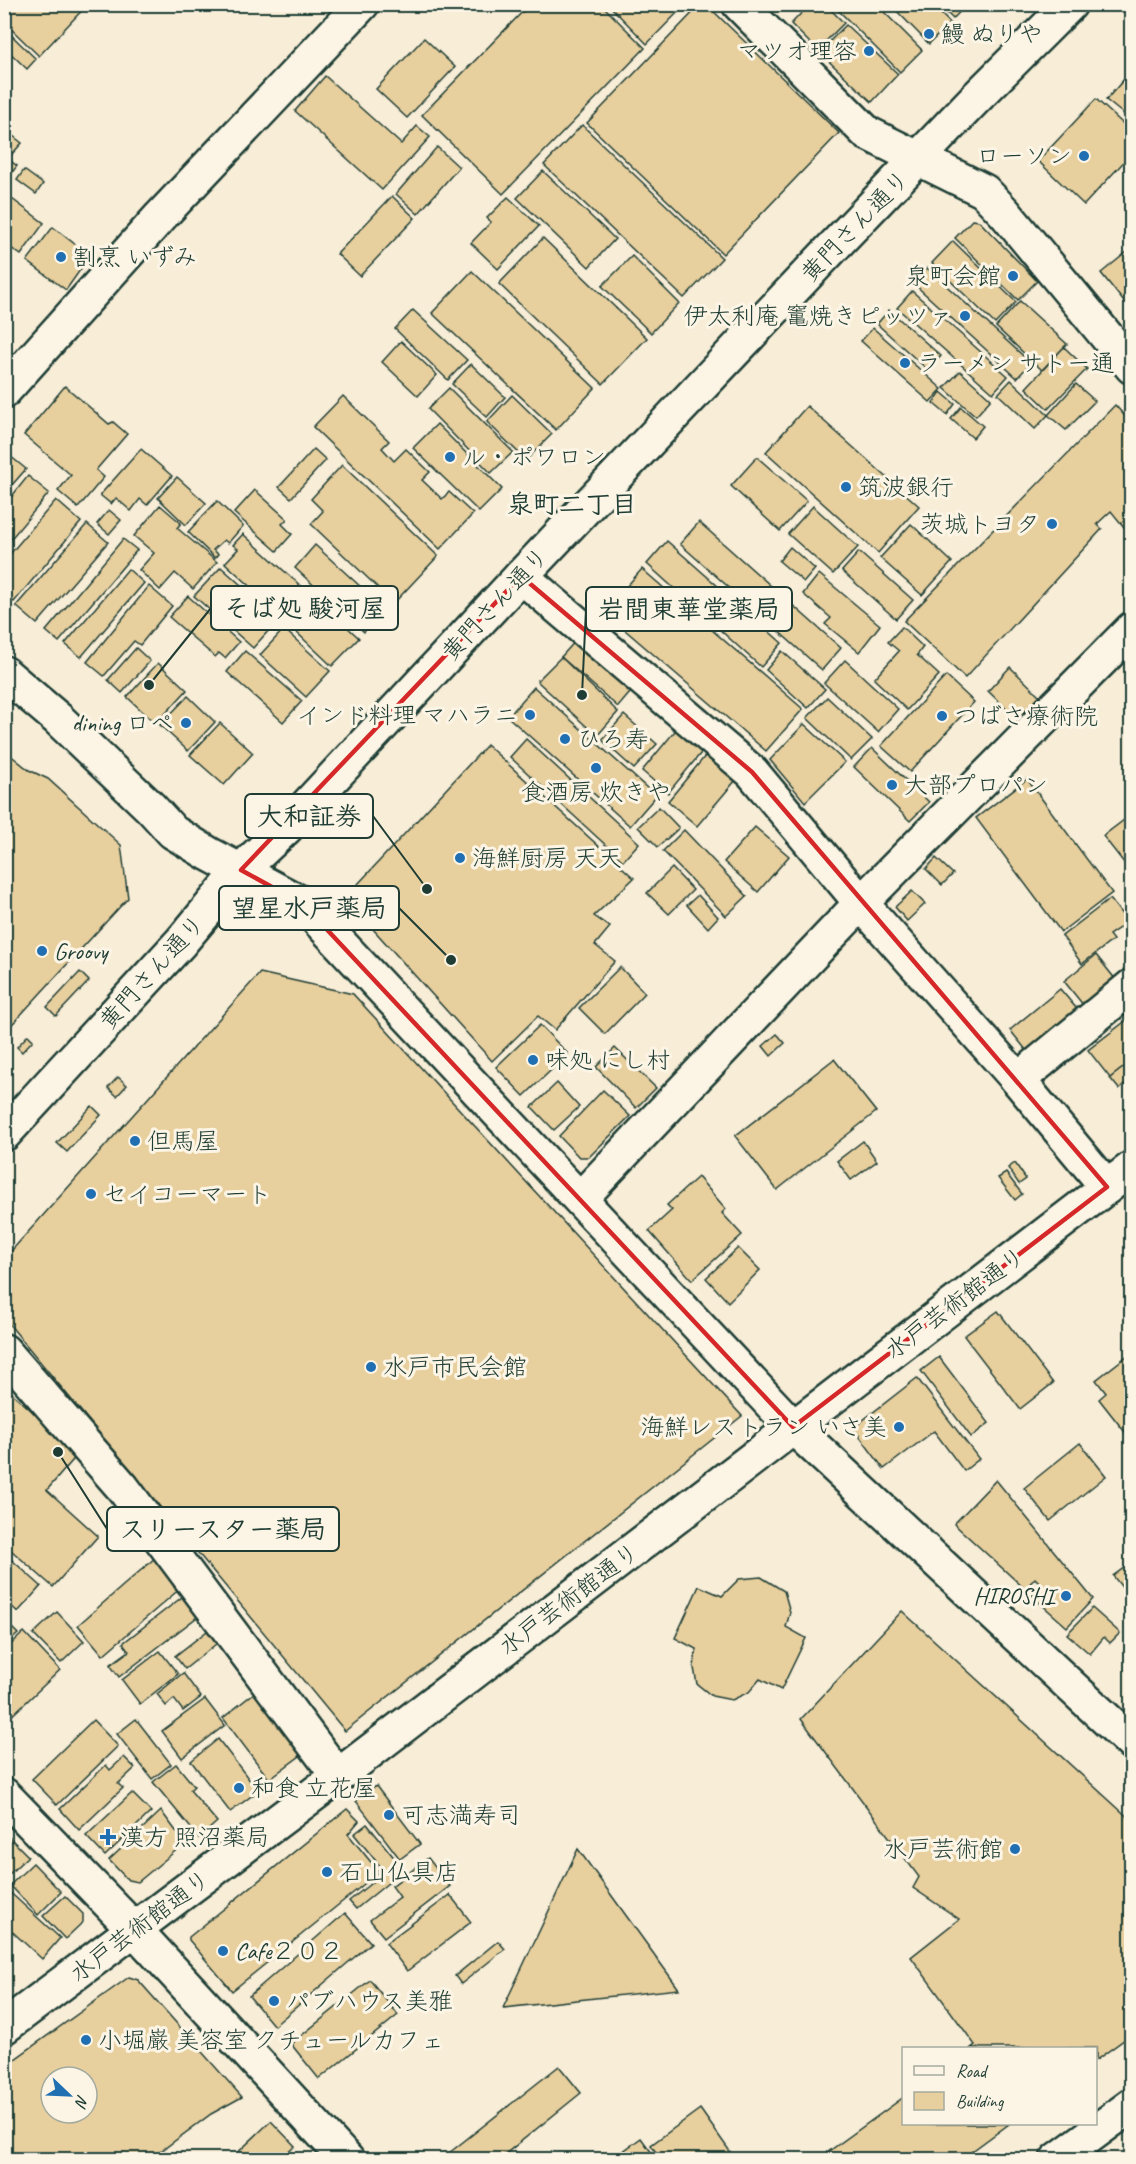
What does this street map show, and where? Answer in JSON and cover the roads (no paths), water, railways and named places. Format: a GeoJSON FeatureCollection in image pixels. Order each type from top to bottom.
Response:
{"type":"FeatureCollection","features":[{"type":"Feature","properties":{"kind":"main road"},"geometry":{"type":"LineString","coordinates":[[4,391],[160,217],[362,4]]}},
{"type":"Feature","properties":{"kind":"main road"},"geometry":{"type":"LineString","coordinates":[[739,4],[867,133],[984,191],[1005,213],[1131,367]]}},
{"type":"Feature","properties":{"kind":"main road","name":"黄門さん通り"},"geometry":{"type":"LineString","coordinates":[[4,1134],[181,942],[241,870],[293,821],[521,576],[837,243],[1070,4]]}},
{"type":"Feature","properties":{"kind":"main road"},"geometry":{"type":"LineString","coordinates":[[521,576],[752,772],[861,903],[1018,1080],[1119,1177]]}},
{"type":"Feature","properties":{"kind":"main road"},"geometry":{"type":"LineString","coordinates":[[580,1199],[861,903],[1131,629]]}},
{"type":"Feature","properties":{"kind":"main road"},"geometry":{"type":"LineString","coordinates":[[4,673],[58,719],[173,832],[209,854],[303,904],[793,1427],[1131,1743]]}},
{"type":"Feature","properties":{"kind":"main road"},"geometry":{"type":"LineString","coordinates":[[1018,1080],[1131,986]]}},
{"type":"Feature","properties":{"kind":"main road","name":"水戸芸術館通り"},"geometry":{"type":"LineString","coordinates":[[4,2027],[338,1776],[1119,1177]]}},
{"type":"Feature","properties":{"kind":"main road"},"geometry":{"type":"LineString","coordinates":[[4,1351],[123,1488],[338,1776]]}},
{"type":"Feature","properties":{"kind":"main road"},"geometry":{"type":"LineString","coordinates":[[4,1795],[135,1930],[347,2160]]}},
{"type":"Feature","properties":{"kind":"main road"},"geometry":{"type":"LineString","coordinates":[[1057,2160],[1131,2105]]}},
{"type":"Feature","properties":{"kind":"place","name":"鰻 ぬりや"},"geometry":{"type":"Point","coordinates":[929,34]}},
{"type":"Feature","properties":{"kind":"place","name":"マツオ理容"},"geometry":{"type":"Point","coordinates":[869,51]}},
{"type":"Feature","properties":{"kind":"place","name":"ローソン"},"geometry":{"type":"Point","coordinates":[1084,156]}},
{"type":"Feature","properties":{"kind":"place","name":"割烹 いずみ"},"geometry":{"type":"Point","coordinates":[61,257]}},
{"type":"Feature","properties":{"kind":"place","name":"泉町会館"},"geometry":{"type":"Point","coordinates":[1013,276]}},
{"type":"Feature","properties":{"kind":"place","name":"伊太利庵 竃焼きピッツァ"},"geometry":{"type":"Point","coordinates":[965,316]}},
{"type":"Feature","properties":{"kind":"place","name":"ラーメン サトー通"},"geometry":{"type":"Point","coordinates":[905,363]}},
{"type":"Feature","properties":{"kind":"place","name":"ル・ポワロン"},"geometry":{"type":"Point","coordinates":[450,457]}},
{"type":"Feature","properties":{"kind":"place","name":"筑波銀行"},"geometry":{"type":"Point","coordinates":[846,487]}},
{"type":"Feature","properties":{"kind":"place","name":"茨城トヨタ"},"geometry":{"type":"Point","coordinates":[1052,524]}},
{"type":"Feature","properties":{"kind":"place","name":"そば処 駿河屋"},"geometry":{"type":"Point","coordinates":[149,685]}},
{"type":"Feature","properties":{"kind":"place","name":"岩間東華堂薬局"},"geometry":{"type":"Point","coordinates":[582,695]}},
{"type":"Feature","properties":{"kind":"place","name":"インド料理 マハラニ"},"geometry":{"type":"Point","coordinates":[530,715]}},
{"type":"Feature","properties":{"kind":"place","name":"つばさ療術院"},"geometry":{"type":"Point","coordinates":[942,716]}},
{"type":"Feature","properties":{"kind":"place","name":"dining ロペ"},"geometry":{"type":"Point","coordinates":[186,723]}},
{"type":"Feature","properties":{"kind":"place","name":"ひろ寿"},"geometry":{"type":"Point","coordinates":[565,739]}},
{"type":"Feature","properties":{"kind":"place","name":"食酒房 炊きや"},"geometry":{"type":"Point","coordinates":[596,768]}},
{"type":"Feature","properties":{"kind":"place","name":"大部プロパン"},"geometry":{"type":"Point","coordinates":[892,785]}},
{"type":"Feature","properties":{"kind":"place","name":"海鮮厨房 天天"},"geometry":{"type":"Point","coordinates":[460,858]}},
{"type":"Feature","properties":{"kind":"place","name":"大和証券"},"geometry":{"type":"Point","coordinates":[427,889]}},
{"type":"Feature","properties":{"kind":"place","name":"Groovy"},"geometry":{"type":"Point","coordinates":[42,951]}},
{"type":"Feature","properties":{"kind":"place","name":"望星水戸薬局"},"geometry":{"type":"Point","coordinates":[451,960]}},
{"type":"Feature","properties":{"kind":"place","name":"味処 にし村"},"geometry":{"type":"Point","coordinates":[533,1060]}},
{"type":"Feature","properties":{"kind":"place","name":"但馬屋"},"geometry":{"type":"Point","coordinates":[135,1141]}},
{"type":"Feature","properties":{"kind":"place","name":"セイコーマート"},"geometry":{"type":"Point","coordinates":[91,1194]}},
{"type":"Feature","properties":{"kind":"place","name":"水戸市民会館"},"geometry":{"type":"Point","coordinates":[371,1367]}},
{"type":"Feature","properties":{"kind":"place","name":"海鮮レストラン いさ美"},"geometry":{"type":"Point","coordinates":[899,1427]}},
{"type":"Feature","properties":{"kind":"place","name":"スリースター薬局"},"geometry":{"type":"Point","coordinates":[58,1452]}},
{"type":"Feature","properties":{"kind":"place","name":"HIROSHI"},"geometry":{"type":"Point","coordinates":[1066,1596]}},
{"type":"Feature","properties":{"kind":"place","name":"和食 立花屋"},"geometry":{"type":"Point","coordinates":[239,1788]}},
{"type":"Feature","properties":{"kind":"place","name":"可志満寿司"},"geometry":{"type":"Point","coordinates":[389,1815]}},
{"type":"Feature","properties":{"kind":"place","name":"漢方 照沼薬局"},"geometry":{"type":"Point","coordinates":[108,1837]}},
{"type":"Feature","properties":{"kind":"place","name":"水戸芸術館"},"geometry":{"type":"Point","coordinates":[1015,1849]}},
{"type":"Feature","properties":{"kind":"place","name":"石山仏具店"},"geometry":{"type":"Point","coordinates":[327,1872]}},
{"type":"Feature","properties":{"kind":"place","name":"Cafe２０２"},"geometry":{"type":"Point","coordinates":[223,1951]}},
{"type":"Feature","properties":{"kind":"place","name":"パブハウス美雅"},"geometry":{"type":"Point","coordinates":[274,2001]}},
{"type":"Feature","properties":{"kind":"place","name":"小堀巌 美容室 クチュールカフェ"},"geometry":{"type":"Point","coordinates":[86,2040]}},
{"type":"Feature","properties":{"kind":"district","name":"泉町二丁目"},"geometry":{"type":"Point","coordinates":[572,504]}}]}
